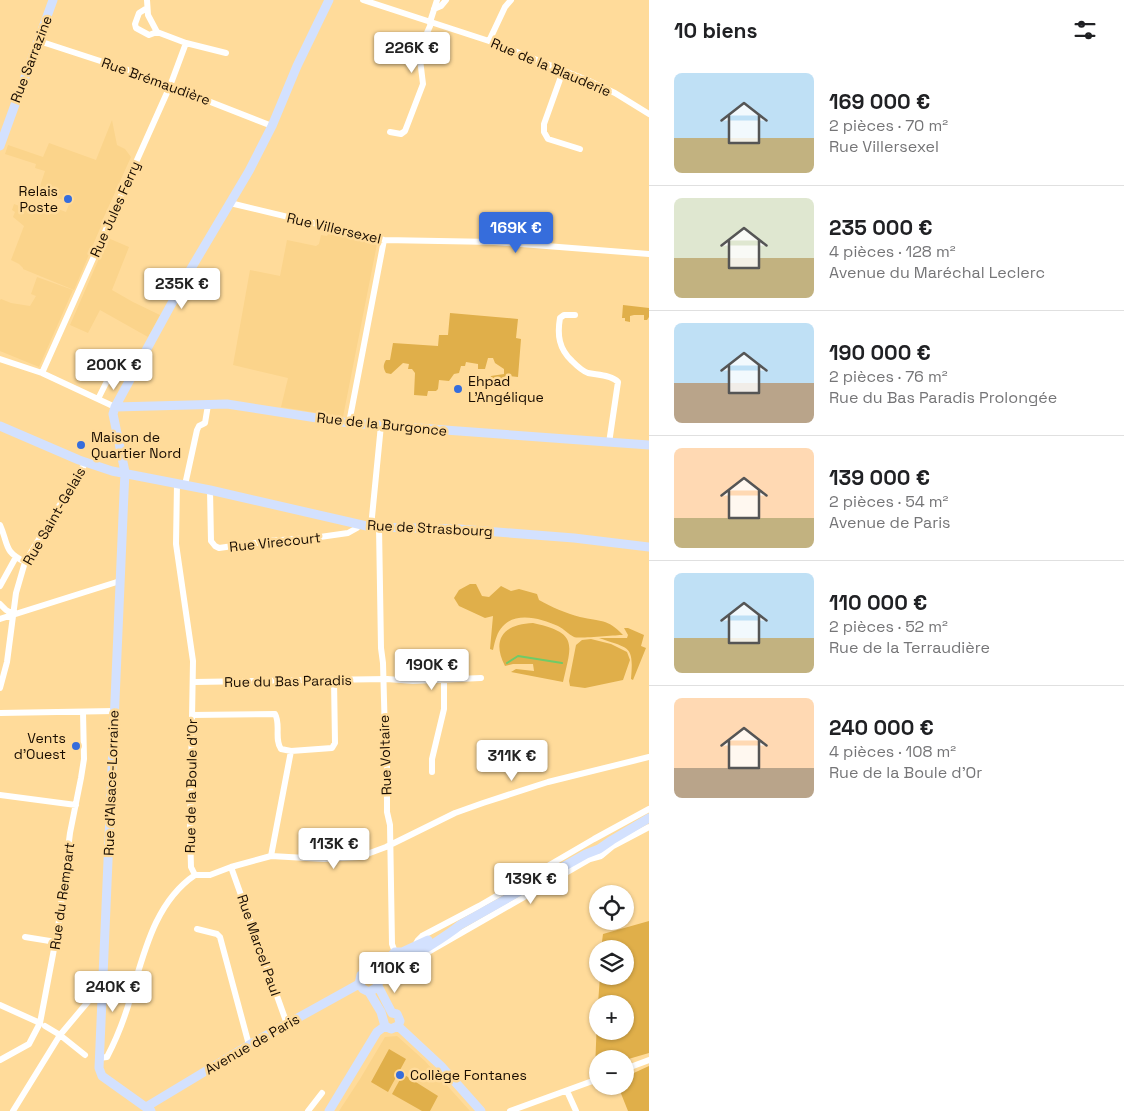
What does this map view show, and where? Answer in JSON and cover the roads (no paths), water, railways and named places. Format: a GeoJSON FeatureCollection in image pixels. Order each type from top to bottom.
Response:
{"type":"FeatureCollection","features":[{"type":"Feature","properties":{"kind":"main road","name":"Rue Sarrazine"},"geometry":{"type":"LineString","coordinates":[[0,146],[53,0]]}},
{"type":"Feature","properties":{"kind":"main road"},"geometry":{"type":"LineString","coordinates":[[115,407],[189,272],[249,171],[272,126],[297,66],[329,0]]}},
{"type":"Feature","properties":{"kind":"main road","name":"Rue de la Burgonce"},"geometry":{"type":"LineString","coordinates":[[115,407],[237,405],[348,423],[649,445]]}},
{"type":"Feature","properties":{"kind":"main road","name":"Rue d'Alsace-Lorraine"},"geometry":{"type":"LineString","coordinates":[[115,407],[113,414],[125,472],[99,1058],[100,1072],[148,1109]]}},
{"type":"Feature","properties":{"kind":"main road","name":"Rue de Strasbourg"},"geometry":{"type":"LineString","coordinates":[[0,426],[86,462],[112,470],[375,527],[458,529],[574,538],[649,547]]}},
{"type":"Feature","properties":{"kind":"main road"},"geometry":{"type":"LineString","coordinates":[[112,470],[124,493]]}},
{"type":"Feature","properties":{"kind":"main road"},"geometry":{"type":"LineString","coordinates":[[369,992],[374,990],[378,983],[424,949],[463,927],[473,918],[511,900],[649,818]]}},
{"type":"Feature","properties":{"kind":"main road"},"geometry":{"type":"LineString","coordinates":[[370,972],[375,973],[392,1012],[398,1016],[400,1021],[398,1026],[392,1029],[384,1022],[369,992],[359,984],[361,975],[370,972],[396,955],[443,931],[463,927]]}},
{"type":"Feature","properties":{"kind":"main road"},"geometry":{"type":"LineString","coordinates":[[396,955],[406,958],[404,964]]}},
{"type":"Feature","properties":{"kind":"main road"},"geometry":{"type":"LineString","coordinates":[[396,955],[393,965],[404,964]]}},
{"type":"Feature","properties":{"kind":"main road","name":"Avenue de Paris"},"geometry":{"type":"LineString","coordinates":[[148,1109],[249,1046],[359,984]]}},
{"type":"Feature","properties":{"kind":"main road"},"geometry":{"type":"LineString","coordinates":[[329,1111],[384,1022],[387,1014],[392,1012]]}},
{"type":"Feature","properties":{"kind":"main road"},"geometry":{"type":"LineString","coordinates":[[398,1026],[441,1066],[481,1111]]}},
{"type":"Feature","properties":{"kind":"street"},"geometry":{"type":"LineString","coordinates":[[147,0],[151,22],[157,32],[186,43],[226,53]]}},
{"type":"Feature","properties":{"kind":"street","name":"Rue de la Blauderie"},"geometry":{"type":"LineString","coordinates":[[363,0],[489,41],[597,84],[649,114]]}},
{"type":"Feature","properties":{"kind":"street"},"geometry":{"type":"LineString","coordinates":[[390,132],[401,134],[405,131],[417,102],[424,80],[419,52],[437,0]]}},
{"type":"Feature","properties":{"kind":"street"},"geometry":{"type":"LineString","coordinates":[[434,9],[441,6],[446,0]]}},
{"type":"Feature","properties":{"kind":"street"},"geometry":{"type":"LineString","coordinates":[[489,41],[511,0]]}},
{"type":"Feature","properties":{"kind":"street"},"geometry":{"type":"LineString","coordinates":[[147,8],[139,13],[135,24],[136,28],[149,35],[157,32]]}},
{"type":"Feature","properties":{"kind":"street","name":"Rue Brémaudière"},"geometry":{"type":"LineString","coordinates":[[38,41],[100,60],[272,126]]}},
{"type":"Feature","properties":{"kind":"street","name":"Rue Jules Ferry"},"geometry":{"type":"LineString","coordinates":[[42,373],[170,86],[186,43]]}},
{"type":"Feature","properties":{"kind":"street"},"geometry":{"type":"LineString","coordinates":[[563,71],[544,124],[544,132],[548,139],[580,149]]}},
{"type":"Feature","properties":{"kind":"street","name":"Rue Villersexel"},"geometry":{"type":"LineString","coordinates":[[230,203],[384,240],[494,242],[649,254]]}},
{"type":"Feature","properties":{"kind":"street"},"geometry":{"type":"LineString","coordinates":[[348,423],[384,240]]}},
{"type":"Feature","properties":{"kind":"street"},"geometry":{"type":"LineString","coordinates":[[575,316],[564,315],[560,318],[558,336],[562,349],[581,369],[589,373],[614,379],[618,382],[609,443]]}},
{"type":"Feature","properties":{"kind":"street"},"geometry":{"type":"LineString","coordinates":[[0,359],[42,373],[115,407]]}},
{"type":"Feature","properties":{"kind":"street"},"geometry":{"type":"LineString","coordinates":[[98,399],[110,375]]}},
{"type":"Feature","properties":{"kind":"street","name":"Rue de la Boule d'Or"},"geometry":{"type":"LineString","coordinates":[[195,875],[191,867],[190,840],[194,682],[189,632],[176,544],[181,485],[197,430],[199,426],[205,423],[208,405]]}},
{"type":"Feature","properties":{"kind":"street","name":"Rue Voltaire"},"geometry":{"type":"LineString","coordinates":[[382,425],[375,527],[387,751],[387,812],[390,825],[392,944],[396,955]]}},
{"type":"Feature","properties":{"kind":"street","name":"Rue Saint-Gelais"},"geometry":{"type":"LineString","coordinates":[[0,687],[6,662],[16,594],[25,562],[86,462]]}},
{"type":"Feature","properties":{"kind":"street","name":"Rue Virecourt"},"geometry":{"type":"LineString","coordinates":[[210,490],[211,541],[219,548],[348,533],[357,528],[359,524]]}},
{"type":"Feature","properties":{"kind":"street"},"geometry":{"type":"LineString","coordinates":[[0,525],[8,549],[25,562]]}},
{"type":"Feature","properties":{"kind":"street"},"geometry":{"type":"LineString","coordinates":[[0,586],[16,557]]}},
{"type":"Feature","properties":{"kind":"street"},"geometry":{"type":"LineString","coordinates":[[0,619],[120,581]]}},
{"type":"Feature","properties":{"kind":"street"},"geometry":{"type":"LineString","coordinates":[[0,604],[14,614]]}},
{"type":"Feature","properties":{"kind":"street"},"geometry":{"type":"LineString","coordinates":[[432,772],[432,759],[444,709],[444,678]]}},
{"type":"Feature","properties":{"kind":"street","name":"Rue du Bas Paradis"},"geometry":{"type":"LineString","coordinates":[[194,682],[383,679],[413,681],[444,678],[481,678]]}},
{"type":"Feature","properties":{"kind":"street"},"geometry":{"type":"LineString","coordinates":[[192,715],[275,714],[277,718],[278,745],[281,749],[291,751],[329,749],[334,746],[334,680]]}},
{"type":"Feature","properties":{"kind":"street"},"geometry":{"type":"LineString","coordinates":[[0,713],[114,711]]}},
{"type":"Feature","properties":{"kind":"street","name":"Rue du Rempart"},"geometry":{"type":"LineString","coordinates":[[0,1060],[29,1044],[43,1024],[70,833],[84,759],[84,712]]}},
{"type":"Feature","properties":{"kind":"street"},"geometry":{"type":"LineString","coordinates":[[271,856],[291,751]]}},
{"type":"Feature","properties":{"kind":"street"},"geometry":{"type":"LineString","coordinates":[[99,1058],[107,1057],[119,1032],[155,923],[180,888],[195,875],[205,876],[271,856],[352,859],[372,853],[455,813],[482,803],[548,782],[649,757]]}},
{"type":"Feature","properties":{"kind":"street"},"geometry":{"type":"LineString","coordinates":[[0,796],[76,806]]}},
{"type":"Feature","properties":{"kind":"street"},"geometry":{"type":"LineString","coordinates":[[414,947],[418,940],[434,929],[649,809]]}},
{"type":"Feature","properties":{"kind":"street"},"geometry":{"type":"LineString","coordinates":[[463,927],[590,859],[601,856],[626,839],[649,827]]}},
{"type":"Feature","properties":{"kind":"street"},"geometry":{"type":"LineString","coordinates":[[614,838],[626,839]]}},
{"type":"Feature","properties":{"kind":"street","name":"Rue Marcel Paul"},"geometry":{"type":"LineString","coordinates":[[231,867],[288,1024]]}},
{"type":"Feature","properties":{"kind":"street"},"geometry":{"type":"LineString","coordinates":[[197,929],[217,934],[220,938],[249,1046]]}},
{"type":"Feature","properties":{"kind":"street"},"geometry":{"type":"LineString","coordinates":[[25,937],[56,942]]}},
{"type":"Feature","properties":{"kind":"street"},"geometry":{"type":"LineString","coordinates":[[13,1111],[60,1035],[102,985]]}},
{"type":"Feature","properties":{"kind":"street"},"geometry":{"type":"LineString","coordinates":[[0,1005],[43,1024],[85,1055]]}},
{"type":"Feature","properties":{"kind":"street"},"geometry":{"type":"LineString","coordinates":[[634,1066],[649,1060]]}},
{"type":"Feature","properties":{"kind":"street"},"geometry":{"type":"LineString","coordinates":[[510,1111],[589,1082]]}},
{"type":"Feature","properties":{"kind":"street"},"geometry":{"type":"LineString","coordinates":[[567,1091],[576,1111]]}},
{"type":"Feature","properties":{"kind":"street"},"geometry":{"type":"LineString","coordinates":[[308,1111],[322,1094]]}},
{"type":"Feature","properties":{"kind":"waterway"},"geometry":{"type":"LineString","coordinates":[[507,663],[518,656],[562,663]]}},
{"type":"Feature","properties":{"kind":"place","name":"Relais Poste"},"geometry":{"type":"Point","coordinates":[68,199]}},
{"type":"Feature","properties":{"kind":"place","name":"Ehpad L'Angélique"},"geometry":{"type":"Point","coordinates":[458,389]}},
{"type":"Feature","properties":{"kind":"place","name":"Maison de Quartier Nord"},"geometry":{"type":"Point","coordinates":[81,445]}},
{"type":"Feature","properties":{"kind":"place","name":"Vents d'Ouest"},"geometry":{"type":"Point","coordinates":[76,746]}},
{"type":"Feature","properties":{"kind":"place","name":"Collège Fontanes"},"geometry":{"type":"Point","coordinates":[400,1075]}}]}
